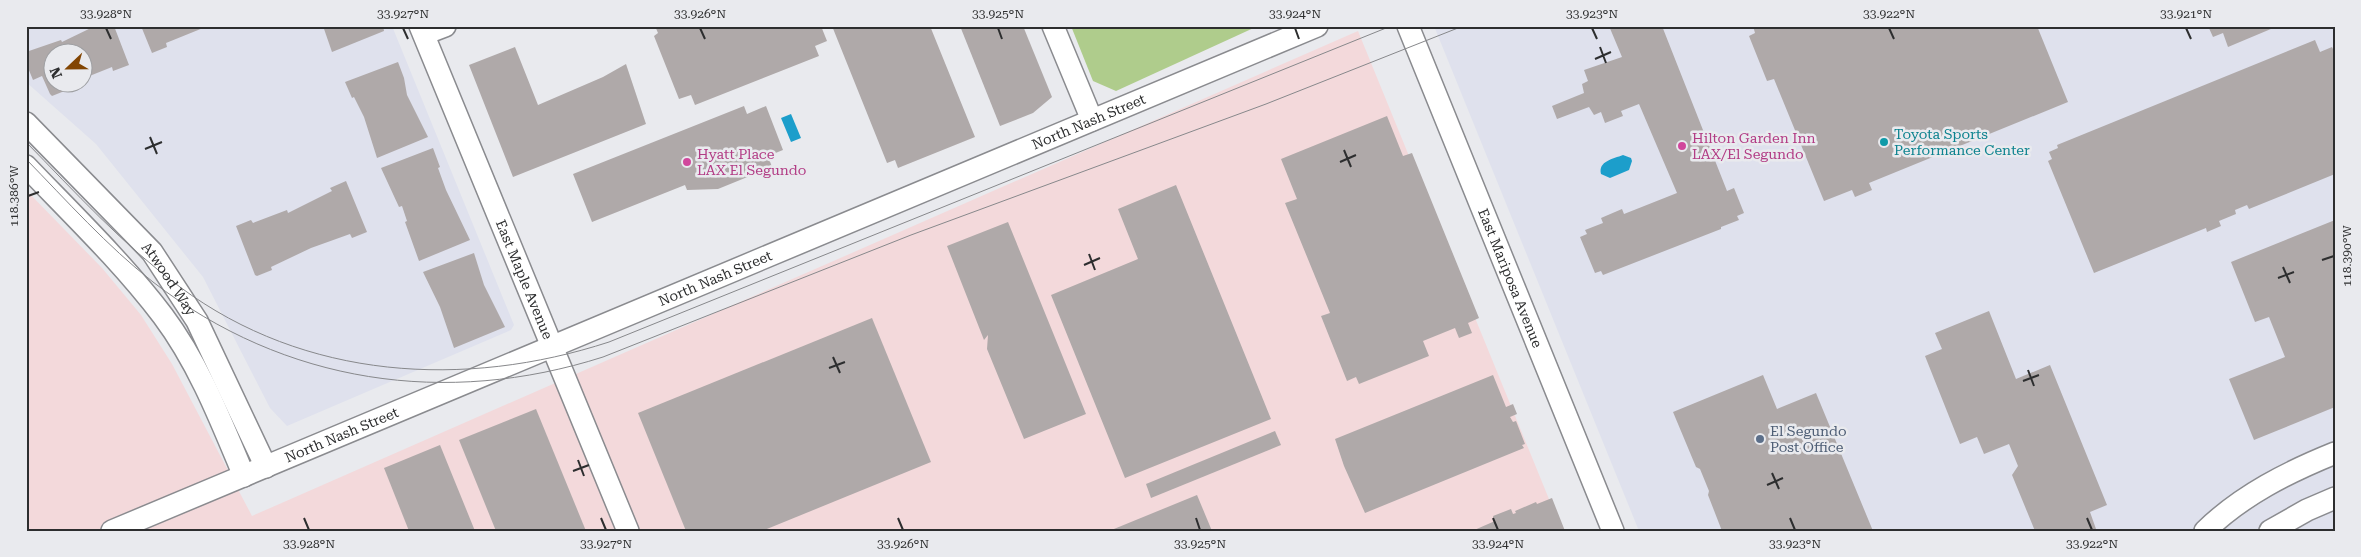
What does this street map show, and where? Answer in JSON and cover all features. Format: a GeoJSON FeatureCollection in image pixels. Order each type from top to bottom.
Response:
{"type":"FeatureCollection","features":[{"type":"Feature","properties":{"kind":"street"},"geometry":{"type":"LineString","coordinates":[[422,30],[445,26]]}},
{"type":"Feature","properties":{"kind":"street"},"geometry":{"type":"LineString","coordinates":[[1053,26],[1092,120]]}},
{"type":"Feature","properties":{"kind":"street","name":"North Nash Street"},"geometry":{"type":"LineString","coordinates":[[112,531],[1317,26]]}},
{"type":"Feature","properties":{"kind":"street","name":"East Mariposa Avenue"},"geometry":{"type":"LineString","coordinates":[[1408,26],[1613,531]]}},
{"type":"Feature","properties":{"kind":"street","name":"East Maple Avenue"},"geometry":{"type":"LineString","coordinates":[[422,30],[628,531]]}},
{"type":"Feature","properties":{"kind":"street","name":"Atwood Way"},"geometry":{"type":"LineString","coordinates":[[26,123],[152,252],[197,322],[266,466]]}},
{"type":"Feature","properties":{"kind":"street","name":"Atwood Way"},"geometry":{"type":"LineString","coordinates":[[26,166],[78,219],[163,316],[206,387],[244,476]]}},
{"type":"Feature","properties":{"kind":"street"},"geometry":{"type":"LineString","coordinates":[[2205,531],[2260,490],[2297,468],[2335,453]]}},
{"type":"Feature","properties":{"kind":"street"},"geometry":{"type":"LineString","coordinates":[[2270,531],[2307,510],[2335,498]]}},
{"type":"Feature","properties":{"kind":"shaded area"},"geometry":{"type":"Polygon","coordinates":[[[26,26],[392,26],[514,325],[511,330],[287,426],[270,408],[203,277],[96,144],[26,82],[26,26]]]}},
{"type":"Feature","properties":{"kind":"shaded area"},"geometry":{"type":"Polygon","coordinates":[[[1434,26],[2335,26],[2335,531],[1639,531],[1434,26]]]}},
{"type":"Feature","properties":{"kind":"shaded area"},"geometry":{"type":"Polygon","coordinates":[[[1358,31],[1562,531],[26,531],[26,190],[102,268],[141,315],[172,364],[252,516],[1358,31]]]}},
{"type":"Feature","properties":{"kind":"green space"},"geometry":{"type":"Polygon","coordinates":[[[1071,26],[1258,26],[1116,91],[1093,81],[1071,26]]]}},
{"type":"Feature","properties":{"kind":"water"},"geometry":{"type":"Polygon","coordinates":[[[791,114],[801,138],[791,142],[781,118],[791,114]]]}},
{"type":"Feature","properties":{"kind":"water"},"geometry":{"type":"Polygon","coordinates":[[[1623,155],[1631,158],[1629,170],[1610,178],[1601,174],[1604,163],[1623,155]]]}},
{"type":"Feature","properties":{"kind":"building"},"geometry":{"type":"Polygon","coordinates":[[[95,26],[114,26],[129,65],[113,71],[112,67],[92,75],[92,42],[62,42],[95,26]]]}},
{"type":"Feature","properties":{"kind":"building"},"geometry":{"type":"Polygon","coordinates":[[[141,26],[208,26],[166,43],[167,47],[152,53],[141,26]]]}},
{"type":"Feature","properties":{"kind":"building"},"geometry":{"type":"Polygon","coordinates":[[[323,26],[383,26],[384,31],[332,52],[323,26]]]}},
{"type":"Feature","properties":{"kind":"building"},"geometry":{"type":"Polygon","coordinates":[[[655,26],[821,26],[827,41],[815,46],[819,56],[695,105],[691,95],[679,99],[654,36],[658,33],[655,26]]]}},
{"type":"Feature","properties":{"kind":"building"},"geometry":{"type":"Polygon","coordinates":[[[832,26],[930,26],[975,137],[898,168],[895,160],[887,163],[832,26]]]}},
{"type":"Feature","properties":{"kind":"building"},"geometry":{"type":"Polygon","coordinates":[[[960,26],[1023,26],[1052,97],[1033,113],[1000,126],[960,26]]]}},
{"type":"Feature","properties":{"kind":"building","name":"Hilton Garden Inn LAX/El Segundo"},"geometry":{"type":"Polygon","coordinates":[[[1609,26],[1662,26],[1727,191],[1734,188],[1744,213],[1737,216],[1739,220],[1721,227],[1721,229],[1603,275],[1601,271],[1595,273],[1580,237],[1587,234],[1585,230],[1603,223],[1601,218],[1622,209],[1624,214],[1677,193],[1639,104],[1621,111],[1623,116],[1605,123],[1601,112],[1594,115],[1589,107],[1557,119],[1552,106],[1584,93],[1582,84],[1588,81],[1584,70],[1622,57],[1609,26]]]}},
{"type":"Feature","properties":{"kind":"building","name":"Toyota Sports Performance Center"},"geometry":{"type":"Polygon","coordinates":[[[1753,26],[2037,26],[2068,102],[1869,183],[1872,190],[1855,197],[1852,190],[1824,201],[1774,79],[1767,81],[1749,36],[1755,33],[1753,26]]]}},
{"type":"Feature","properties":{"kind":"building"},"geometry":{"type":"Polygon","coordinates":[[[2208,26],[2278,26],[2228,47],[2223,33],[2213,37],[2208,26]]]}},
{"type":"Feature","properties":{"kind":"building"},"geometry":{"type":"Polygon","coordinates":[[[2315,40],[2320,52],[2332,47],[2335,53],[2335,174],[2249,209],[2247,205],[2235,210],[2236,214],[2219,221],[2221,226],[2207,232],[2206,228],[2094,273],[2048,161],[2052,159],[2049,152],[2058,148],[2057,145],[2315,40]]]}},
{"type":"Feature","properties":{"kind":"building"},"geometry":{"type":"Polygon","coordinates":[[[42,47],[42,76],[33,80],[26,63],[26,52],[42,47]]]}},
{"type":"Feature","properties":{"kind":"building"},"geometry":{"type":"Polygon","coordinates":[[[515,47],[538,105],[603,77],[626,64],[646,124],[513,177],[469,65],[515,47]]]}},
{"type":"Feature","properties":{"kind":"building"},"geometry":{"type":"Polygon","coordinates":[[[398,62],[404,78],[407,95],[428,137],[377,158],[364,117],[345,82],[398,62]]]}},
{"type":"Feature","properties":{"kind":"building"},"geometry":{"type":"Polygon","coordinates":[[[49,92],[62,92],[52,96],[49,92]]]}},
{"type":"Feature","properties":{"kind":"building","name":"Hyatt Place LAX El Segundo"},"geometry":{"type":"Polygon","coordinates":[[[744,106],[747,114],[766,106],[783,150],[768,156],[772,167],[718,189],[687,190],[685,185],[592,222],[573,174],[744,106]]]}},
{"type":"Feature","properties":{"kind":"building"},"geometry":{"type":"Polygon","coordinates":[[[1387,116],[1403,156],[1412,153],[1479,318],[1468,323],[1472,333],[1459,338],[1455,328],[1423,341],[1429,356],[1359,384],[1356,377],[1347,381],[1321,316],[1330,313],[1285,203],[1297,199],[1281,159],[1387,116]]]}},
{"type":"Feature","properties":{"kind":"building"},"geometry":{"type":"Polygon","coordinates":[[[433,148],[446,190],[470,240],[419,261],[405,222],[407,221],[402,206],[399,207],[381,168],[433,148]]]}},
{"type":"Feature","properties":{"kind":"building"},"geometry":{"type":"Polygon","coordinates":[[[346,181],[367,232],[352,238],[350,234],[311,248],[271,267],[272,270],[257,276],[255,275],[236,226],[251,220],[253,223],[287,210],[288,213],[332,191],[330,188],[346,181]]]}},
{"type":"Feature","properties":{"kind":"building"},"geometry":{"type":"Polygon","coordinates":[[[1176,185],[1271,419],[1125,478],[1051,295],[1138,259],[1118,209],[1176,185]]]}},
{"type":"Feature","properties":{"kind":"building"},"geometry":{"type":"Polygon","coordinates":[[[2335,220],[2335,407],[2254,440],[2229,379],[2285,357],[2269,317],[2255,322],[2231,262],[2335,220]]]}},
{"type":"Feature","properties":{"kind":"building"},"geometry":{"type":"Polygon","coordinates":[[[1008,222],[1086,414],[1024,439],[987,349],[988,335],[984,340],[947,246],[1008,222]]]}},
{"type":"Feature","properties":{"kind":"building"},"geometry":{"type":"Polygon","coordinates":[[[474,253],[484,285],[505,327],[454,348],[440,307],[423,272],[474,253]]]}},
{"type":"Feature","properties":{"kind":"building"},"geometry":{"type":"Polygon","coordinates":[[[1989,311],[2016,379],[2050,365],[2107,505],[2090,512],[2096,529],[2035,531],[2012,475],[2018,466],[2009,444],[1984,454],[1977,437],[1960,444],[1925,356],[1942,349],[1935,333],[1989,311]]]}},
{"type":"Feature","properties":{"kind":"building"},"geometry":{"type":"Polygon","coordinates":[[[872,318],[931,462],[762,531],[686,531],[638,413],[872,318]]]}},
{"type":"Feature","properties":{"kind":"building"},"geometry":{"type":"Polygon","coordinates":[[[1493,375],[1506,407],[1513,404],[1517,414],[1510,417],[1513,422],[1516,421],[1525,444],[1522,445],[1524,448],[1365,513],[1344,466],[1335,439],[1493,375]]]}},
{"type":"Feature","properties":{"kind":"building","name":"El Segundo Post Office"},"geometry":{"type":"Polygon","coordinates":[[[1763,375],[1777,409],[1816,393],[1873,531],[1722,531],[1700,469],[1696,467],[1673,412],[1763,375]]]}},
{"type":"Feature","properties":{"kind":"building"},"geometry":{"type":"Polygon","coordinates":[[[536,409],[586,531],[496,531],[459,440],[536,409]]]}},
{"type":"Feature","properties":{"kind":"building"},"geometry":{"type":"Polygon","coordinates":[[[1275,431],[1281,445],[1151,498],[1146,484],[1275,431]]]}},
{"type":"Feature","properties":{"kind":"building"},"geometry":{"type":"Polygon","coordinates":[[[440,445],[475,531],[409,531],[384,468],[440,445]]]}},
{"type":"Feature","properties":{"kind":"building"},"geometry":{"type":"Polygon","coordinates":[[[1197,495],[1212,531],[1109,531],[1197,495]]]}},
{"type":"Feature","properties":{"kind":"building"},"geometry":{"type":"Polygon","coordinates":[[[1552,498],[1565,531],[1472,531],[1495,521],[1493,516],[1511,509],[1513,514],[1516,513],[1515,511],[1536,502],[1537,504],[1552,498]]]}},
{"type":"Feature","properties":{"kind":"tram line"},"geometry":{"type":"LineString","coordinates":[[26,142],[100,218],[139,254],[180,287],[228,318],[280,341],[333,358],[387,367],[443,370],[499,366],[554,357],[609,342],[1391,26]]}},
{"type":"Feature","properties":{"kind":"tram line"},"geometry":{"type":"LineString","coordinates":[[26,159],[103,238],[153,282],[204,317],[257,344],[312,364],[369,376],[426,382],[485,381],[544,372],[603,357],[911,235],[1266,104],[1463,26]]}},
{"type":"Feature","properties":{"kind":"place","name":"Toyota Sports Performance Center"},"geometry":{"type":"Point","coordinates":[1884,142]}},
{"type":"Feature","properties":{"kind":"place","name":"Hilton Garden Inn LAX/El Segundo"},"geometry":{"type":"Point","coordinates":[1682,146]}},
{"type":"Feature","properties":{"kind":"place","name":"Hyatt Place LAX El Segundo"},"geometry":{"type":"Point","coordinates":[687,162]}},
{"type":"Feature","properties":{"kind":"place","name":"El Segundo Post Office"},"geometry":{"type":"Point","coordinates":[1760,439]}}]}
